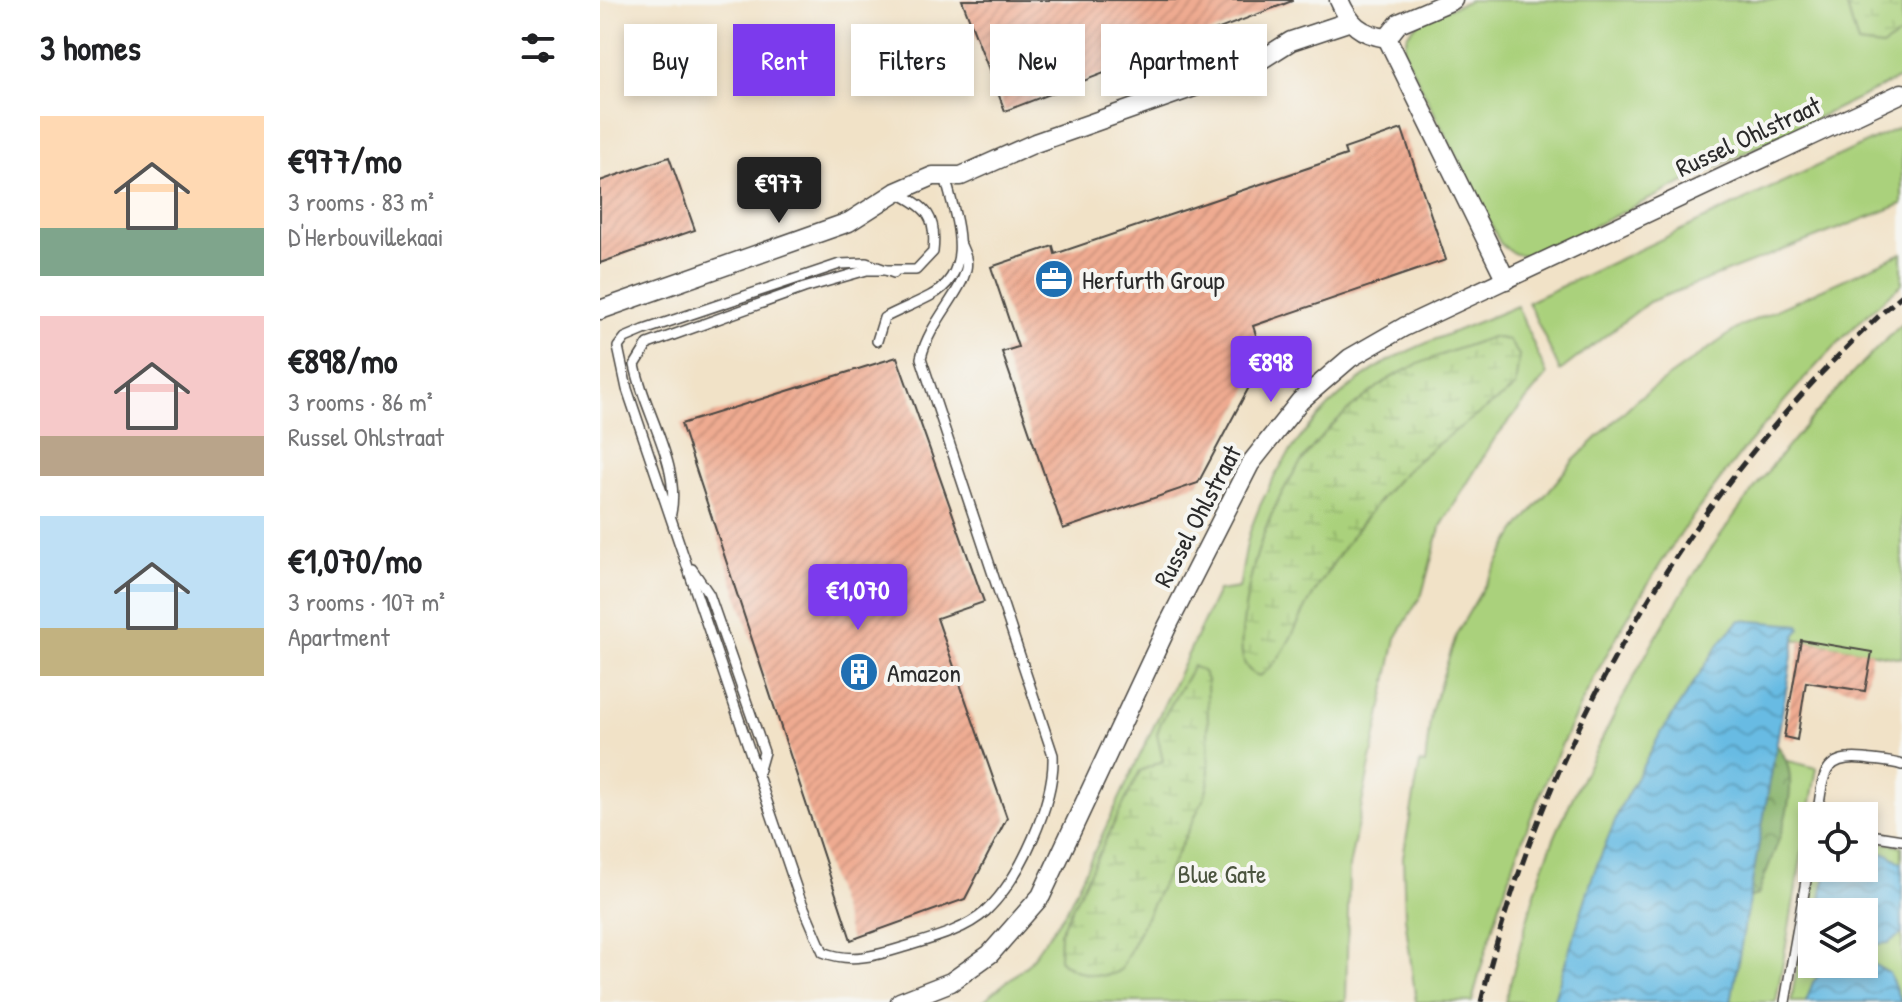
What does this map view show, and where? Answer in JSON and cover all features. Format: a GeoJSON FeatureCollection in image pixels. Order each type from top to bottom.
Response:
{"type":"FeatureCollection","features":[{"type":"Feature","properties":{"kind":"street"},"geometry":{"type":"LineString","coordinates":[[1339,0],[1348,22],[1366,35],[1387,38]]}},
{"type":"Feature","properties":{"kind":"street"},"geometry":{"type":"LineString","coordinates":[[1387,38],[1399,23],[1453,0]]}},
{"type":"Feature","properties":{"kind":"street"},"geometry":{"type":"LineString","coordinates":[[600,310],[849,222],[896,192],[933,176],[953,176],[1035,143],[1248,68],[1291,41],[1348,22]]}},
{"type":"Feature","properties":{"kind":"street"},"geometry":{"type":"LineString","coordinates":[[1387,38],[1506,280]]}},
{"type":"Feature","properties":{"kind":"street","name":"Russel Ohlstraat"},"geometry":{"type":"LineString","coordinates":[[900,1002],[951,982],[990,954],[1041,896],[1167,627],[1250,464],[1300,401],[1350,358],[1404,327],[1902,93]]}},
{"type":"Feature","properties":{"kind":"lane"},"geometry":{"type":"LineString","coordinates":[[877,341],[884,318],[932,296],[947,282],[960,262],[953,176]]}},
{"type":"Feature","properties":{"kind":"lane"},"geometry":{"type":"LineString","coordinates":[[671,513],[675,493],[641,395],[635,365],[648,344],[804,288],[867,270],[894,273],[916,270],[933,252],[935,238],[925,205],[896,192]]}},
{"type":"Feature","properties":{"kind":"lane"},"geometry":{"type":"LineString","coordinates":[[894,273],[866,263],[840,264],[625,338],[618,347],[621,367],[812,932],[823,952],[837,957],[862,958],[895,950],[963,926],[985,911],[1006,888],[1050,798],[1053,755],[921,358],[926,339],[966,272],[967,257],[961,245]]}},
{"type":"Feature","properties":{"kind":"lane"},"geometry":{"type":"LineString","coordinates":[[1820,802],[1825,772],[1832,763],[1844,757],[1902,765]]}},
{"type":"Feature","properties":{"kind":"lane"},"geometry":{"type":"LineString","coordinates":[[1878,836],[1902,840]]}},
{"type":"Feature","properties":{"kind":"lane"},"geometry":{"type":"LineString","coordinates":[[1785,1002],[1806,882]]}},
{"type":"Feature","properties":{"kind":"green space"},"geometry":{"type":"Polygon","coordinates":[[[1470,0],[1902,0],[1902,77],[1534,255],[1519,255],[1500,243],[1405,55],[1405,43],[1416,25],[1425,18],[1470,0]]]}},
{"type":"Feature","properties":{"kind":"green space"},"geometry":{"type":"Polygon","coordinates":[[[1845,0],[1902,0],[1902,34],[1882,47],[1858,44],[1845,0]]]}},
{"type":"Feature","properties":{"kind":"green space"},"geometry":{"type":"Polygon","coordinates":[[[1902,126],[1902,204],[1649,302],[1560,371],[1528,302],[1902,126]]]}},
{"type":"Feature","properties":{"kind":"green space"},"geometry":{"type":"Polygon","coordinates":[[[1902,253],[1902,284],[1833,348],[1770,418],[1717,483],[1626,620],[1586,692],[1521,843],[1472,1002],[1416,1002],[1405,917],[1403,857],[1420,763],[1425,764],[1431,712],[1457,633],[1516,531],[1573,461],[1636,400],[1741,326],[1902,253]]]}},
{"type":"Feature","properties":{"kind":"green space","name":"Blue Gate"},"geometry":{"type":"Polygon","coordinates":[[[1517,306],[1547,375],[1495,438],[1440,528],[1422,594],[1396,638],[1349,867],[1346,1002],[982,1002],[1028,964],[1067,909],[1218,591],[1239,588],[1249,535],[1262,501],[1308,428],[1373,370],[1413,349],[1517,306]]]}},
{"type":"Feature","properties":{"kind":"green space"},"geometry":{"type":"Polygon","coordinates":[[[1902,324],[1902,658],[1801,640],[1745,637],[1589,1002],[1505,1002],[1543,867],[1557,832],[1607,729],[1668,617],[1736,513],[1774,464],[1856,369],[1902,324]]]}},
{"type":"Feature","properties":{"kind":"green space"},"geometry":{"type":"Polygon","coordinates":[[[1492,337],[1508,340],[1519,355],[1515,387],[1432,448],[1387,491],[1328,572],[1277,660],[1260,676],[1253,673],[1244,662],[1241,647],[1248,591],[1266,529],[1295,472],[1336,422],[1387,380],[1431,359],[1492,337]]]}},
{"type":"Feature","properties":{"kind":"green space"},"geometry":{"type":"Polygon","coordinates":[[[1193,666],[1203,672],[1207,680],[1209,781],[1205,796],[1121,969],[1107,975],[1080,972],[1059,959],[1060,932],[1140,771],[1163,761],[1157,734],[1193,666]]]}},
{"type":"Feature","properties":{"kind":"green space"},"geometry":{"type":"Polygon","coordinates":[[[1774,742],[1785,758],[1790,776],[1790,796],[1779,839],[1758,895],[1748,898],[1774,742]]]}},
{"type":"Feature","properties":{"kind":"green space"},"geometry":{"type":"Polygon","coordinates":[[[1772,757],[1817,768],[1811,802],[1798,802],[1798,876],[1776,1002],[1731,1002],[1735,903],[1772,757]]]}},
{"type":"Feature","properties":{"kind":"green space"},"geometry":{"type":"Polygon","coordinates":[[[1878,842],[1902,846],[1902,1002],[1791,1002],[1798,961],[1798,978],[1878,978],[1878,898],[1809,898],[1812,882],[1878,882],[1878,842]]]}},
{"type":"Feature","properties":{"kind":"water"},"geometry":{"type":"Polygon","coordinates":[[[1740,620],[1799,625],[1801,629],[1796,634],[1731,1002],[1553,1002],[1593,875],[1621,806],[1659,736],[1721,641],[1740,620]]]}},
{"type":"Feature","properties":{"kind":"water"},"geometry":{"type":"Polygon","coordinates":[[[1878,853],[1888,854],[1902,863],[1902,934],[1888,943],[1878,944],[1878,898],[1821,898],[1825,882],[1878,882],[1878,853]]]}},
{"type":"Feature","properties":{"kind":"water"},"geometry":{"type":"Polygon","coordinates":[[[1878,967],[1889,973],[1901,1002],[1806,1002],[1816,978],[1878,978],[1878,967]]]}},
{"type":"Feature","properties":{"kind":"building"},"geometry":{"type":"Polygon","coordinates":[[[962,0],[1292,0],[1232,24],[1101,24],[1101,74],[1085,80],[1085,24],[990,24],[990,72],[974,24],[971,24],[962,0]]]}},
{"type":"Feature","properties":{"kind":"building"},"geometry":{"type":"Polygon","coordinates":[[[999,96],[1044,96],[1005,111],[999,96]]]}},
{"type":"Feature","properties":{"kind":"building"},"geometry":{"type":"Polygon","coordinates":[[[1402,129],[1446,260],[1253,326],[1264,359],[1198,483],[1063,529],[1002,352],[1018,347],[991,267],[1053,246],[1055,254],[1346,155],[1344,149],[1402,129]]]}},
{"type":"Feature","properties":{"kind":"building"},"geometry":{"type":"Polygon","coordinates":[[[669,157],[695,230],[600,263],[600,181],[669,157]]]}},
{"type":"Feature","properties":{"kind":"building","name":"Amazon"},"geometry":{"type":"Polygon","coordinates":[[[897,357],[984,602],[937,618],[1007,818],[965,899],[851,940],[681,424],[897,357]]]}},
{"type":"Feature","properties":{"kind":"building"},"geometry":{"type":"Polygon","coordinates":[[[1801,640],[1872,652],[1865,691],[1806,682],[1797,740],[1784,737],[1801,640]]]}},
{"type":"Feature","properties":{"kind":"railway"},"geometry":{"type":"LineString","coordinates":[[1481,1002],[1509,902],[1545,804],[1588,709],[1638,617],[1695,529],[1758,445],[1827,367],[1902,295]]}},
{"type":"Feature","properties":{"kind":"place","name":"Herfurth Group"},"geometry":{"type":"Point","coordinates":[1054,279]}},
{"type":"Feature","properties":{"kind":"place","name":"Amazon"},"geometry":{"type":"Point","coordinates":[859,672]}}]}
